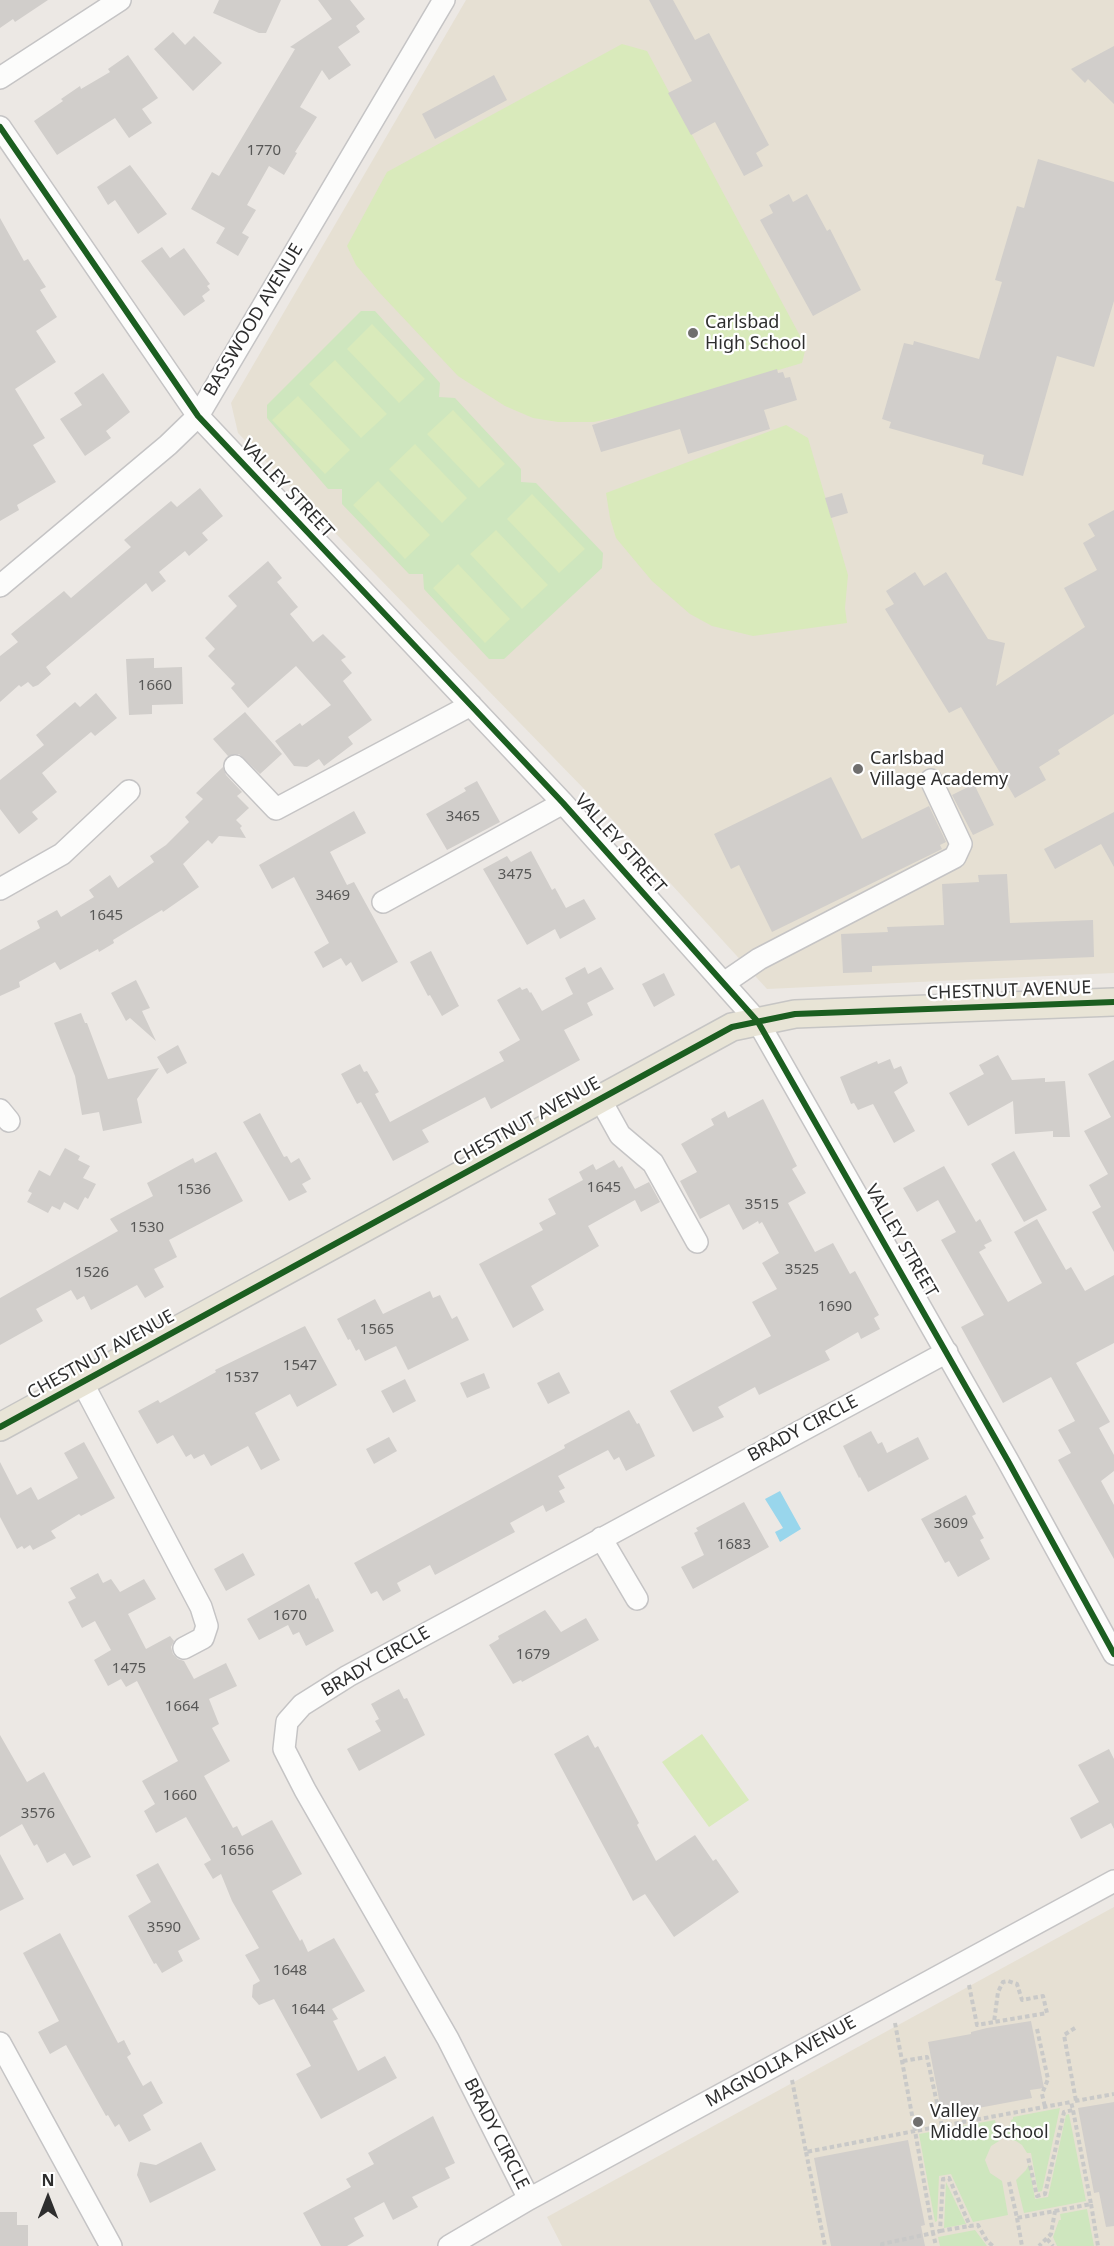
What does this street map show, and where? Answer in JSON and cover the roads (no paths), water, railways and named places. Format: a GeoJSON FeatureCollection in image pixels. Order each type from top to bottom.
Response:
{"type":"FeatureCollection","features":[{"type":"Feature","properties":{"kind":"main road","name":"CHESTNUT AVENUE"},"geometry":{"type":"LineString","coordinates":[[0,1427],[732,1027],[795,1014],[1114,1002]]}},
{"type":"Feature","properties":{"kind":"street"},"geometry":{"type":"LineString","coordinates":[[0,78],[120,0]]}},
{"type":"Feature","properties":{"kind":"street","name":"BASSWOOD AVENUE"},"geometry":{"type":"LineString","coordinates":[[0,586],[168,445],[198,416],[444,0]]}},
{"type":"Feature","properties":{"kind":"street","name":"VALLEY STREET"},"geometry":{"type":"LineString","coordinates":[[0,127],[198,416],[563,803],[758,1022],[947,1352],[1114,1654]]}},
{"type":"Feature","properties":{"kind":"street"},"geometry":{"type":"LineString","coordinates":[[235,766],[276,809],[471,705]]}},
{"type":"Feature","properties":{"kind":"street"},"geometry":{"type":"LineString","coordinates":[[724,983],[759,959],[955,857],[961,844],[931,780]]}},
{"type":"Feature","properties":{"kind":"street"},"geometry":{"type":"LineString","coordinates":[[0,889],[63,854],[129,791]]}},
{"type":"Feature","properties":{"kind":"street"},"geometry":{"type":"LineString","coordinates":[[383,902],[563,803]]}},
{"type":"Feature","properties":{"kind":"street"},"geometry":{"type":"LineString","coordinates":[[600,1100],[620,1134],[653,1162],[697,1242]]}},
{"type":"Feature","properties":{"kind":"street","name":"BRADY CIRCLE"},"geometry":{"type":"LineString","coordinates":[[529,2199],[448,2039],[294,1770],[284,1749],[287,1722],[302,1705],[348,1676],[947,1352]]}},
{"type":"Feature","properties":{"kind":"street"},"geometry":{"type":"LineString","coordinates":[[82,1382],[201,1607],[207,1626],[203,1638],[184,1648]]}},
{"type":"Feature","properties":{"kind":"street"},"geometry":{"type":"LineString","coordinates":[[601,1538],[637,1599]]}},
{"type":"Feature","properties":{"kind":"street","name":"MAGNOLIA AVENUE"},"geometry":{"type":"LineString","coordinates":[[449,2246],[529,2199],[1114,1881]]}},
{"type":"Feature","properties":{"kind":"street"},"geometry":{"type":"LineString","coordinates":[[0,2043],[111,2246]]}},
{"type":"Feature","properties":{"kind":"water"},"geometry":{"type":"Polygon","coordinates":[[[780,1491],[801,1529],[780,1542],[775,1532],[783,1528],[765,1499],[780,1491]]]}},
{"type":"Feature","properties":{"kind":"place","name":"Carlsbad High School"},"geometry":{"type":"Point","coordinates":[693,333]}},
{"type":"Feature","properties":{"kind":"place","name":"Carlsbad Village Academy"},"geometry":{"type":"Point","coordinates":[858,769]}},
{"type":"Feature","properties":{"kind":"place","name":"Valley Middle School"},"geometry":{"type":"Point","coordinates":[918,2122]}}]}
